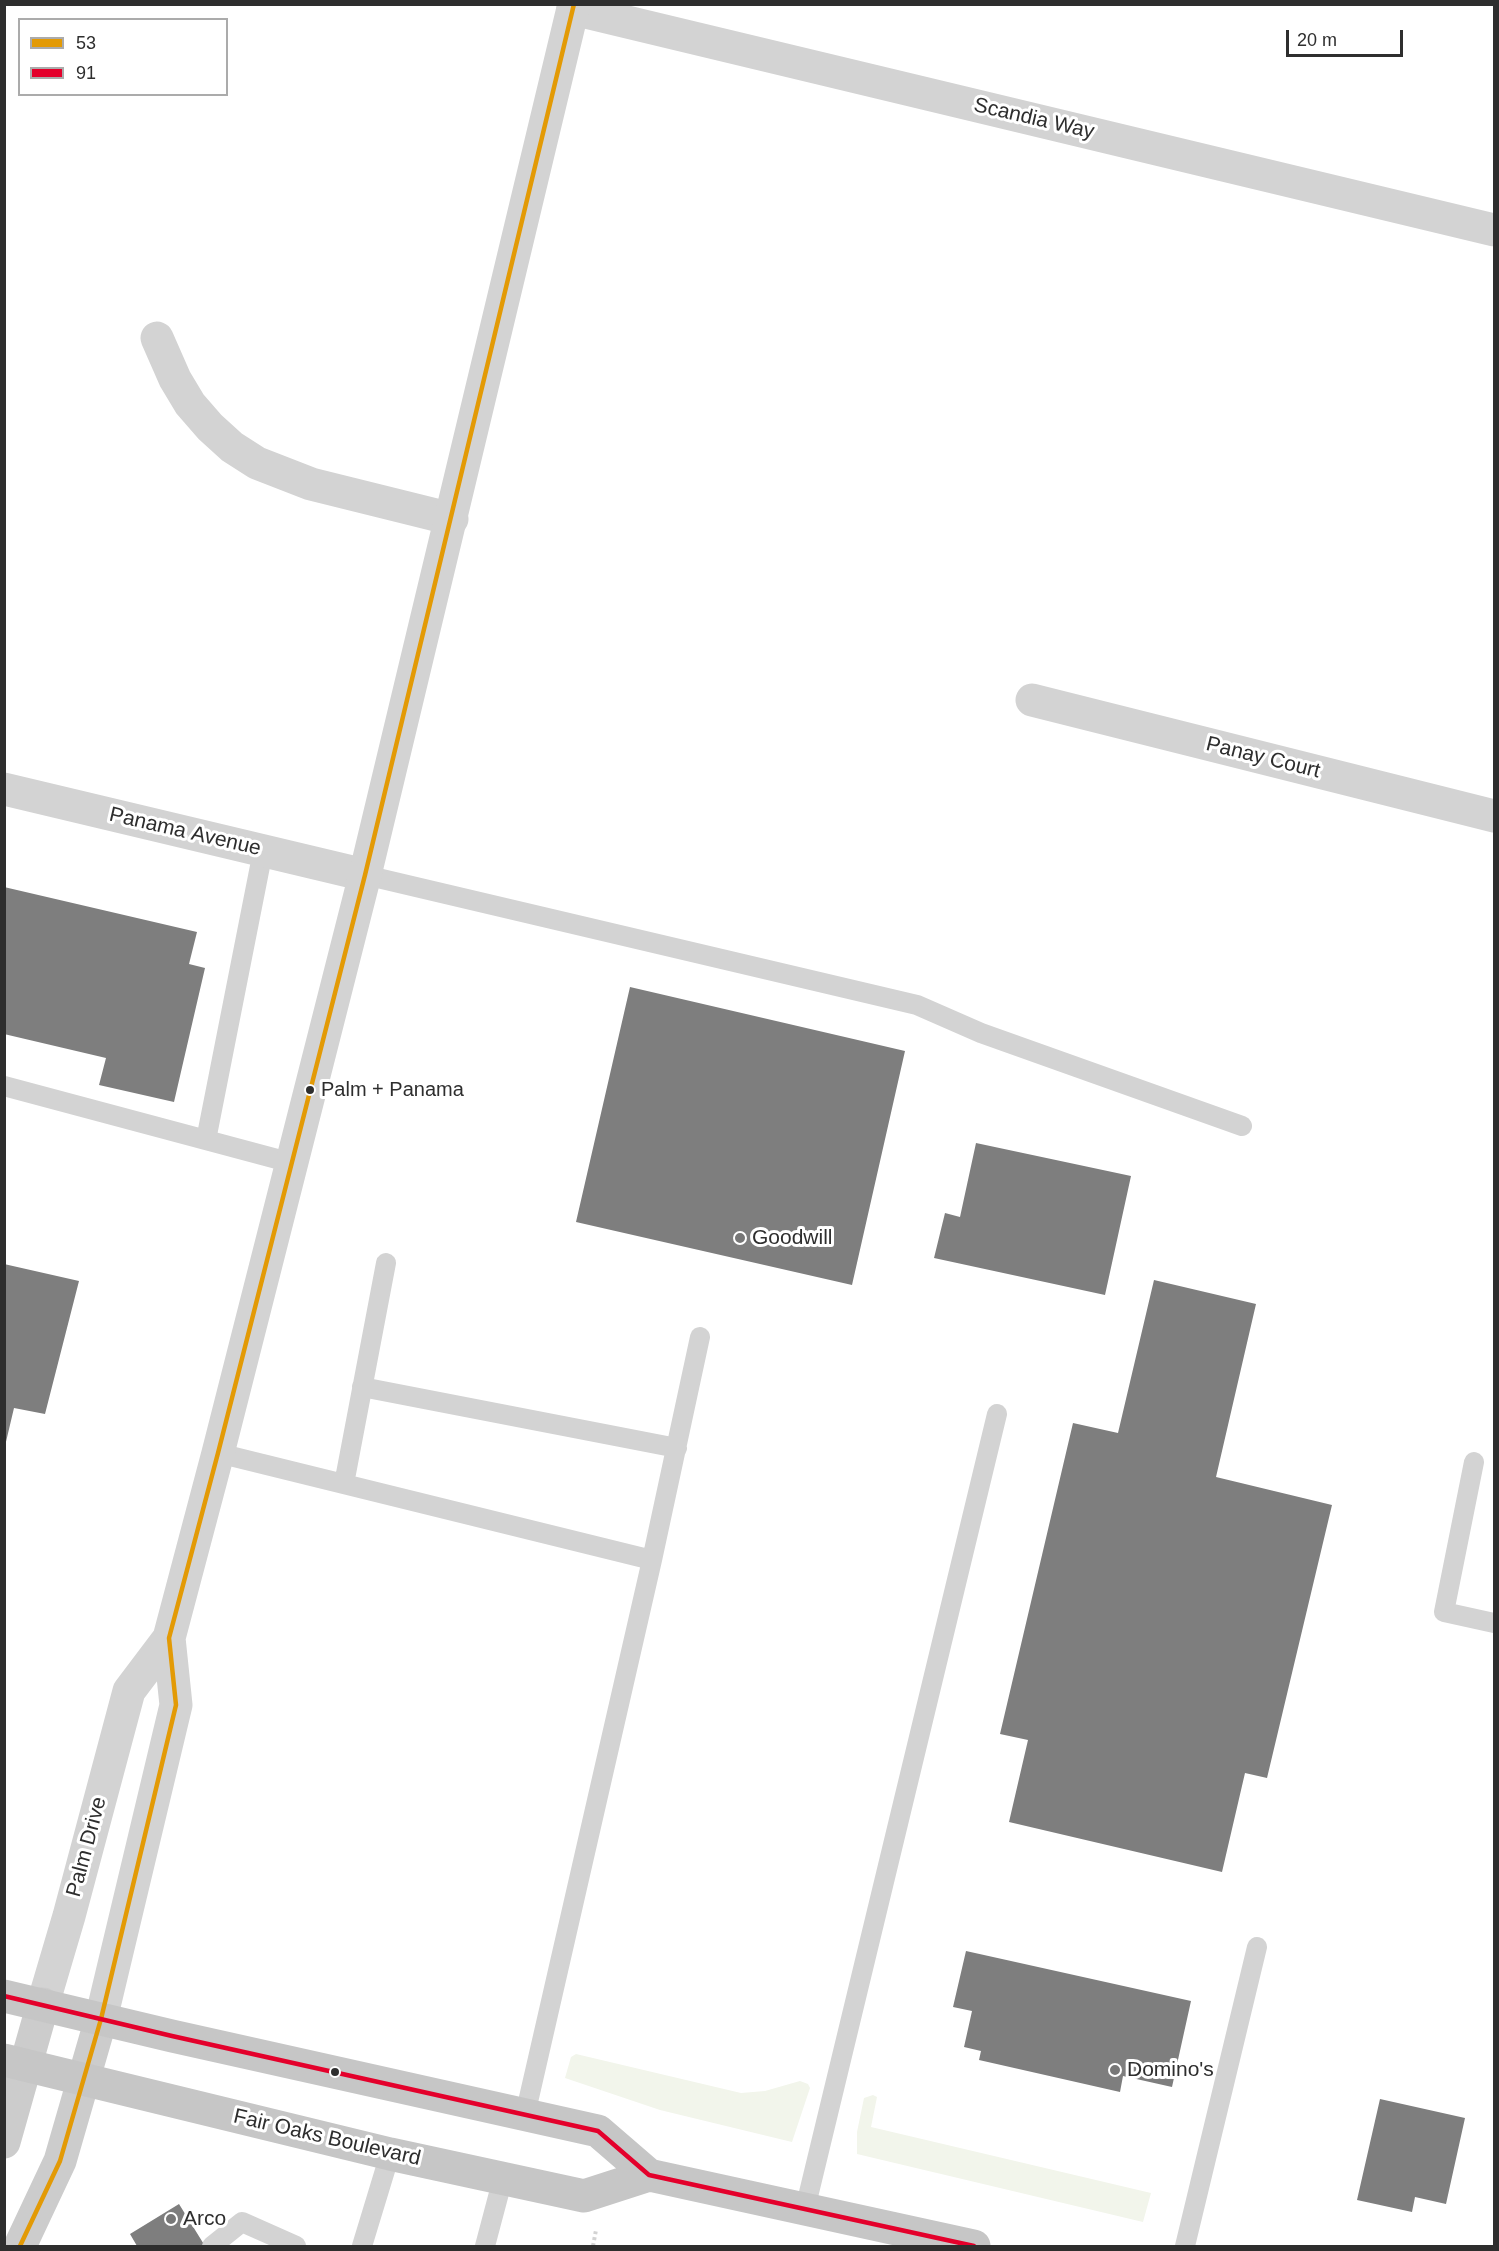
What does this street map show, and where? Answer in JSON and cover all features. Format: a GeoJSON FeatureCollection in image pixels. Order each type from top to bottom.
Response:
{"type":"FeatureCollection","features":[{"type":"Feature","properties":{"kind":"main road"},"geometry":{"type":"LineString","coordinates":[[4,1996],[598,2131],[649,2175],[974,2247]]}},
{"type":"Feature","properties":{"kind":"main road","name":"Palm Drive"},"geometry":{"type":"LineString","coordinates":[[4,2142],[15,2063],[43,2004]]}},
{"type":"Feature","properties":{"kind":"main road"},"geometry":{"type":"LineString","coordinates":[[20,2247],[60,2161],[101,2019]]}},
{"type":"Feature","properties":{"kind":"main road","name":"Fair Oaks Boulevard"},"geometry":{"type":"LineString","coordinates":[[15,2063],[390,2154],[584,2196],[649,2175]]}},
{"type":"Feature","properties":{"kind":"street","name":"Scandia Way"},"geometry":{"type":"LineString","coordinates":[[574,7],[1494,230]]}},
{"type":"Feature","properties":{"kind":"street","name":"Palm Drive"},"geometry":{"type":"LineString","coordinates":[[101,2019],[176,1705],[169,1638],[365,875],[574,7]]}},
{"type":"Feature","properties":{"kind":"street"},"geometry":{"type":"LineString","coordinates":[[158,338],[175,379],[190,404],[232,447],[257,463],[310,484],[452,519]]}},
{"type":"Feature","properties":{"kind":"street","name":"Panay Court"},"geometry":{"type":"LineString","coordinates":[[1032,700],[1494,816]]}},
{"type":"Feature","properties":{"kind":"street","name":"Panama Avenue"},"geometry":{"type":"LineString","coordinates":[[4,789],[365,875]]}},
{"type":"Feature","properties":{"kind":"street","name":"Palm Drive"},"geometry":{"type":"LineString","coordinates":[[43,2004],[129,1690],[169,1638]]}},
{"type":"Feature","properties":{"kind":"lane"},"geometry":{"type":"LineString","coordinates":[[206,1140],[263,851]]}},
{"type":"Feature","properties":{"kind":"lane"},"geometry":{"type":"LineString","coordinates":[[365,875],[917,1005],[981,1033],[1242,1126]]}},
{"type":"Feature","properties":{"kind":"lane"},"geometry":{"type":"LineString","coordinates":[[4,1086],[292,1163]]}},
{"type":"Feature","properties":{"kind":"lane"},"geometry":{"type":"LineString","coordinates":[[344,1484],[386,1263]]}},
{"type":"Feature","properties":{"kind":"lane"},"geometry":{"type":"LineString","coordinates":[[525,2115],[652,1560],[700,1337]]}},
{"type":"Feature","properties":{"kind":"lane"},"geometry":{"type":"LineString","coordinates":[[362,1387],[677,1448]]}},
{"type":"Feature","properties":{"kind":"lane"},"geometry":{"type":"LineString","coordinates":[[805,2209],[997,1414]]}},
{"type":"Feature","properties":{"kind":"lane"},"geometry":{"type":"LineString","coordinates":[[218,1453],[652,1560]]}},
{"type":"Feature","properties":{"kind":"lane"},"geometry":{"type":"LineString","coordinates":[[1474,1462],[1444,1612],[1494,1623]]}},
{"type":"Feature","properties":{"kind":"lane"},"geometry":{"type":"LineString","coordinates":[[1185,2247],[1257,1947]]}},
{"type":"Feature","properties":{"kind":"lane"},"geometry":{"type":"LineString","coordinates":[[362,2247],[390,2154]]}},
{"type":"Feature","properties":{"kind":"lane"},"geometry":{"type":"LineString","coordinates":[[485,2247],[503,2178]]}},
{"type":"Feature","properties":{"kind":"lane"},"geometry":{"type":"LineString","coordinates":[[212,2247],[242,2222],[297,2247]]}},
{"type":"Feature","properties":{"kind":"path"},"geometry":{"type":"LineString","coordinates":[[593,2247],[597,2230]]}},
{"type":"Feature","properties":{"kind":"shaded area"},"geometry":{"type":"Polygon","coordinates":[[[576,2054],[741,2093],[765,2091],[800,2081],[808,2084],[810,2088],[792,2142],[660,2110],[565,2078],[571,2057],[576,2054]]]}},
{"type":"Feature","properties":{"kind":"shaded area"},"geometry":{"type":"Polygon","coordinates":[[[873,2095],[877,2097],[871,2127],[1151,2193],[1143,2222],[857,2154],[857,2132],[864,2098],[873,2095]]]}},
{"type":"Feature","properties":{"kind":"building"},"geometry":{"type":"Polygon","coordinates":[[[4,887],[197,932],[189,964],[205,968],[174,1102],[99,1085],[106,1058],[4,1034],[4,887]]]}},
{"type":"Feature","properties":{"kind":"building"},"geometry":{"type":"Polygon","coordinates":[[[630,987],[905,1051],[852,1285],[576,1222],[630,987]]]}},
{"type":"Feature","properties":{"kind":"building"},"geometry":{"type":"Polygon","coordinates":[[[976,1143],[1131,1176],[1105,1295],[934,1258],[945,1213],[960,1217],[976,1143]]]}},
{"type":"Feature","properties":{"kind":"building"},"geometry":{"type":"Polygon","coordinates":[[[4,1264],[79,1281],[45,1414],[14,1408],[5,1446],[4,1264]]]}},
{"type":"Feature","properties":{"kind":"building"},"geometry":{"type":"Polygon","coordinates":[[[1154,1280],[1256,1304],[1216,1477],[1332,1505],[1267,1778],[1245,1773],[1222,1872],[1009,1822],[1028,1740],[1000,1734],[1073,1423],[1118,1433],[1154,1280]]]}},
{"type":"Feature","properties":{"kind":"building"},"geometry":{"type":"Polygon","coordinates":[[[966,1951],[1191,2001],[1172,2087],[1123,2076],[1120,2092],[979,2060],[981,2051],[964,2047],[972,2011],[953,2007],[966,1951]]]}},
{"type":"Feature","properties":{"kind":"building"},"geometry":{"type":"Polygon","coordinates":[[[1380,2099],[1465,2118],[1446,2204],[1415,2197],[1412,2212],[1357,2200],[1380,2099]]]}},
{"type":"Feature","properties":{"kind":"building","name":"Arco"},"geometry":{"type":"Polygon","coordinates":[[[179,2204],[205,2246],[137,2246],[130,2234],[179,2204]]]}},
{"type":"Feature","properties":{"kind":"transit line","name":"53"},"geometry":{"type":"LineString","coordinates":[[20,2246],[60,2161],[101,2019],[176,1705],[169,1638],[365,875],[574,4]]}},
{"type":"Feature","properties":{"kind":"transit line","name":"91"},"geometry":{"type":"LineString","coordinates":[[4,1996],[598,2131],[649,2175],[974,2246]]}},
{"type":"Feature","properties":{"kind":"place","name":"Palm + Panama"},"geometry":{"type":"Point","coordinates":[310,1090]}},
{"type":"Feature","properties":{"kind":"place","name":"Goodwill"},"geometry":{"type":"Point","coordinates":[740,1238]}},
{"type":"Feature","properties":{"kind":"place","name":"Domino's"},"geometry":{"type":"Point","coordinates":[1115,2070]}},
{"type":"Feature","properties":{"kind":"place","name":"Arco"},"geometry":{"type":"Point","coordinates":[171,2219]}}]}
